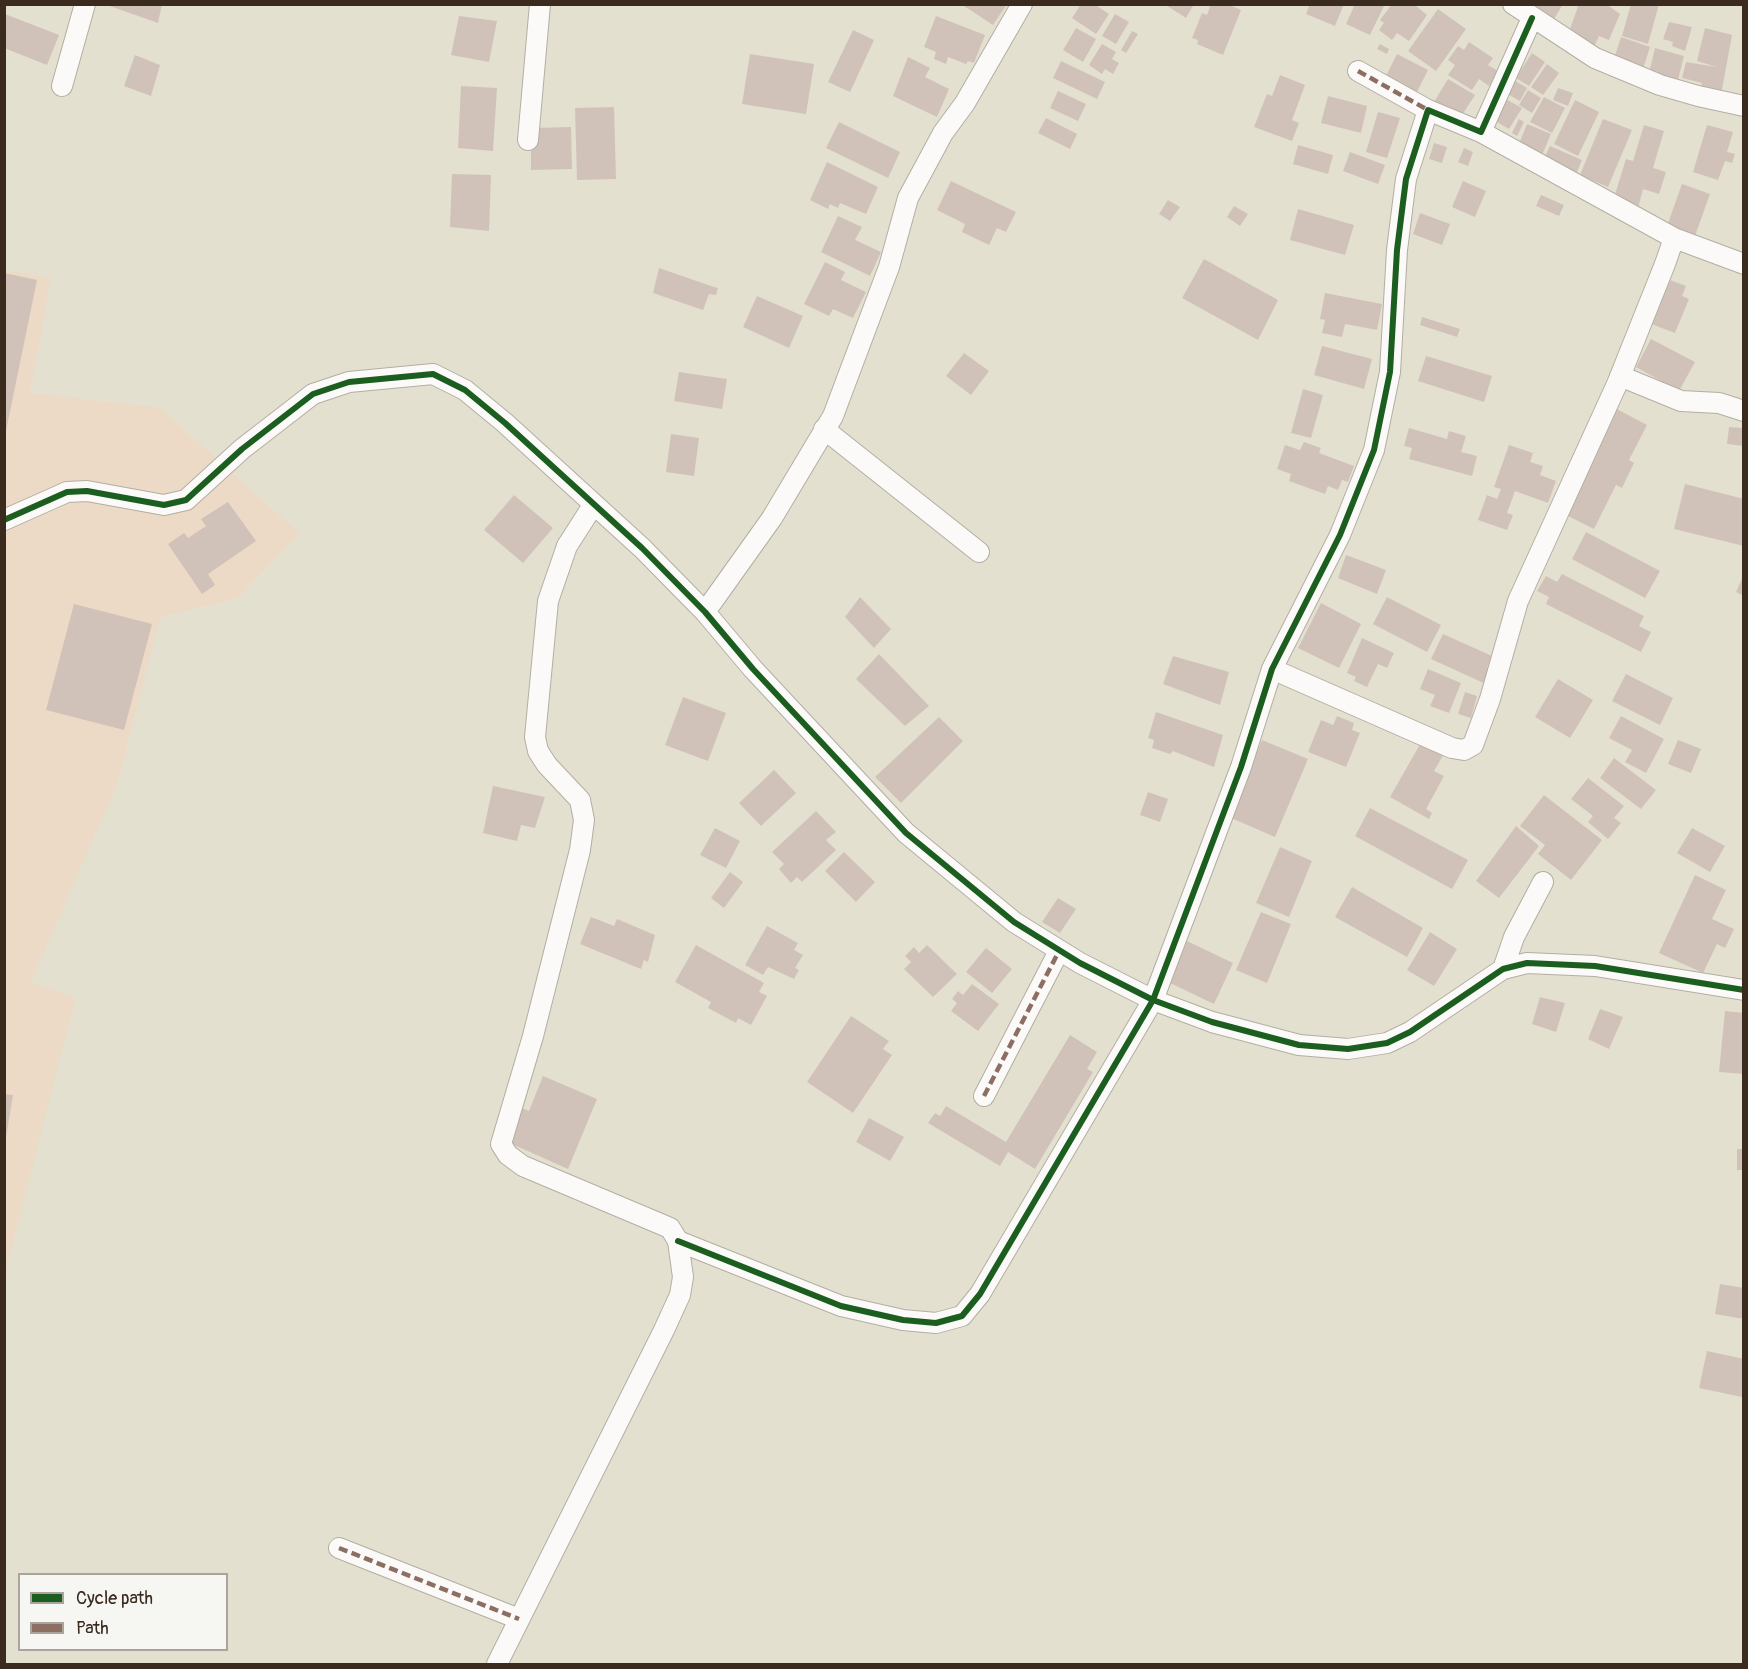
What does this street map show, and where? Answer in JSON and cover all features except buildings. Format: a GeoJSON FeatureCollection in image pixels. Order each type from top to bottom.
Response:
{"type":"FeatureCollection","features":[{"type":"Feature","properties":{"kind":"street"},"geometry":{"type":"LineString","coordinates":[[62,86],[85,4]]}},
{"type":"Feature","properties":{"kind":"street"},"geometry":{"type":"LineString","coordinates":[[528,140],[540,4]]}},
{"type":"Feature","properties":{"kind":"street"},"geometry":{"type":"LineString","coordinates":[[705,612],[772,518],[833,416],[889,267],[908,198],[943,133],[965,103],[1022,4]]}},
{"type":"Feature","properties":{"kind":"street"},"geometry":{"type":"LineString","coordinates":[[1513,4],[1573,46],[1629,73],[1698,96],[1743,106]]}},
{"type":"Feature","properties":{"kind":"street"},"geometry":{"type":"LineString","coordinates":[[1481,132],[1532,18]]}},
{"type":"Feature","properties":{"kind":"street"},"geometry":{"type":"LineString","coordinates":[[1358,71],[1428,110],[1481,132],[1674,238],[1743,264]]}},
{"type":"Feature","properties":{"kind":"street"},"geometry":{"type":"LineString","coordinates":[[678,1241],[841,1306],[903,1320],[936,1323],[962,1316],[980,1294],[1153,1000],[1241,767],[1272,669],[1340,536],[1374,450],[1390,372],[1399,234],[1406,179],[1428,110]]}},
{"type":"Feature","properties":{"kind":"street"},"geometry":{"type":"LineString","coordinates":[[1272,669],[1452,748],[1464,750],[1473,745],[1490,699],[1518,601],[1620,376],[1674,238]]}},
{"type":"Feature","properties":{"kind":"street"},"geometry":{"type":"LineString","coordinates":[[4,520],[67,492],[87,491],[164,505],[186,500],[242,449],[313,394],[349,382],[432,374],[465,390],[538,451],[594,504],[705,612],[753,669],[906,833],[1014,922],[1059,951],[1153,1000],[1212,1022],[1299,1045],[1348,1049],[1387,1043],[1410,1032],[1503,969],[1527,963],[1595,966],[1743,990]]}},
{"type":"Feature","properties":{"kind":"street"},"geometry":{"type":"LineString","coordinates":[[1620,376],[1681,402],[1719,403],[1743,411]]}},
{"type":"Feature","properties":{"kind":"street"},"geometry":{"type":"LineString","coordinates":[[824,429],[979,552]]}},
{"type":"Feature","properties":{"kind":"street"},"geometry":{"type":"LineString","coordinates":[[497,1665],[680,1295],[683,1277],[678,1241],[670,1228],[524,1166],[508,1155],[501,1144],[533,1036],[580,850],[584,820],[580,800],[547,765],[538,751],[535,737],[548,601],[567,546],[594,504]]}},
{"type":"Feature","properties":{"kind":"street"},"geometry":{"type":"LineString","coordinates":[[1503,969],[1514,938],[1543,882]]}},
{"type":"Feature","properties":{"kind":"street"},"geometry":{"type":"LineString","coordinates":[[984,1096],[1059,951]]}},
{"type":"Feature","properties":{"kind":"street"},"geometry":{"type":"LineString","coordinates":[[339,1548],[519,1620]]}},
{"type":"Feature","properties":{"kind":"shaded area"},"geometry":{"type":"Polygon","coordinates":[[[5,270],[51,278],[30,393],[160,408],[299,533],[238,598],[160,617],[118,782],[31,982],[75,998],[5,1275],[5,270]]]}},
{"type":"Feature","properties":{"kind":"marked path"},"geometry":{"type":"LineString","coordinates":[[1358,71],[1428,110]]}},
{"type":"Feature","properties":{"kind":"marked path"},"geometry":{"type":"LineString","coordinates":[[984,1096],[1059,951]]}},
{"type":"Feature","properties":{"kind":"marked path"},"geometry":{"type":"LineString","coordinates":[[339,1548],[519,1619]]}},
{"type":"Feature","properties":{"kind":"cycle path"},"geometry":{"type":"LineString","coordinates":[[678,1241],[841,1306],[903,1320],[936,1323],[962,1316],[980,1294],[1153,1000],[1241,767],[1272,669],[1340,535],[1374,450],[1390,372],[1397,250],[1406,179],[1428,110],[1481,132],[1532,18]]}},
{"type":"Feature","properties":{"kind":"cycle path"},"geometry":{"type":"LineString","coordinates":[[4,520],[67,492],[87,491],[164,505],[186,500],[242,449],[313,394],[349,382],[433,374],[465,390],[505,423],[642,548],[705,612],[753,669],[906,833],[1014,922],[1080,963],[1153,1000],[1212,1022],[1299,1045],[1348,1049],[1387,1043],[1410,1032],[1503,969],[1527,963],[1595,966],[1744,990]]}}]}
